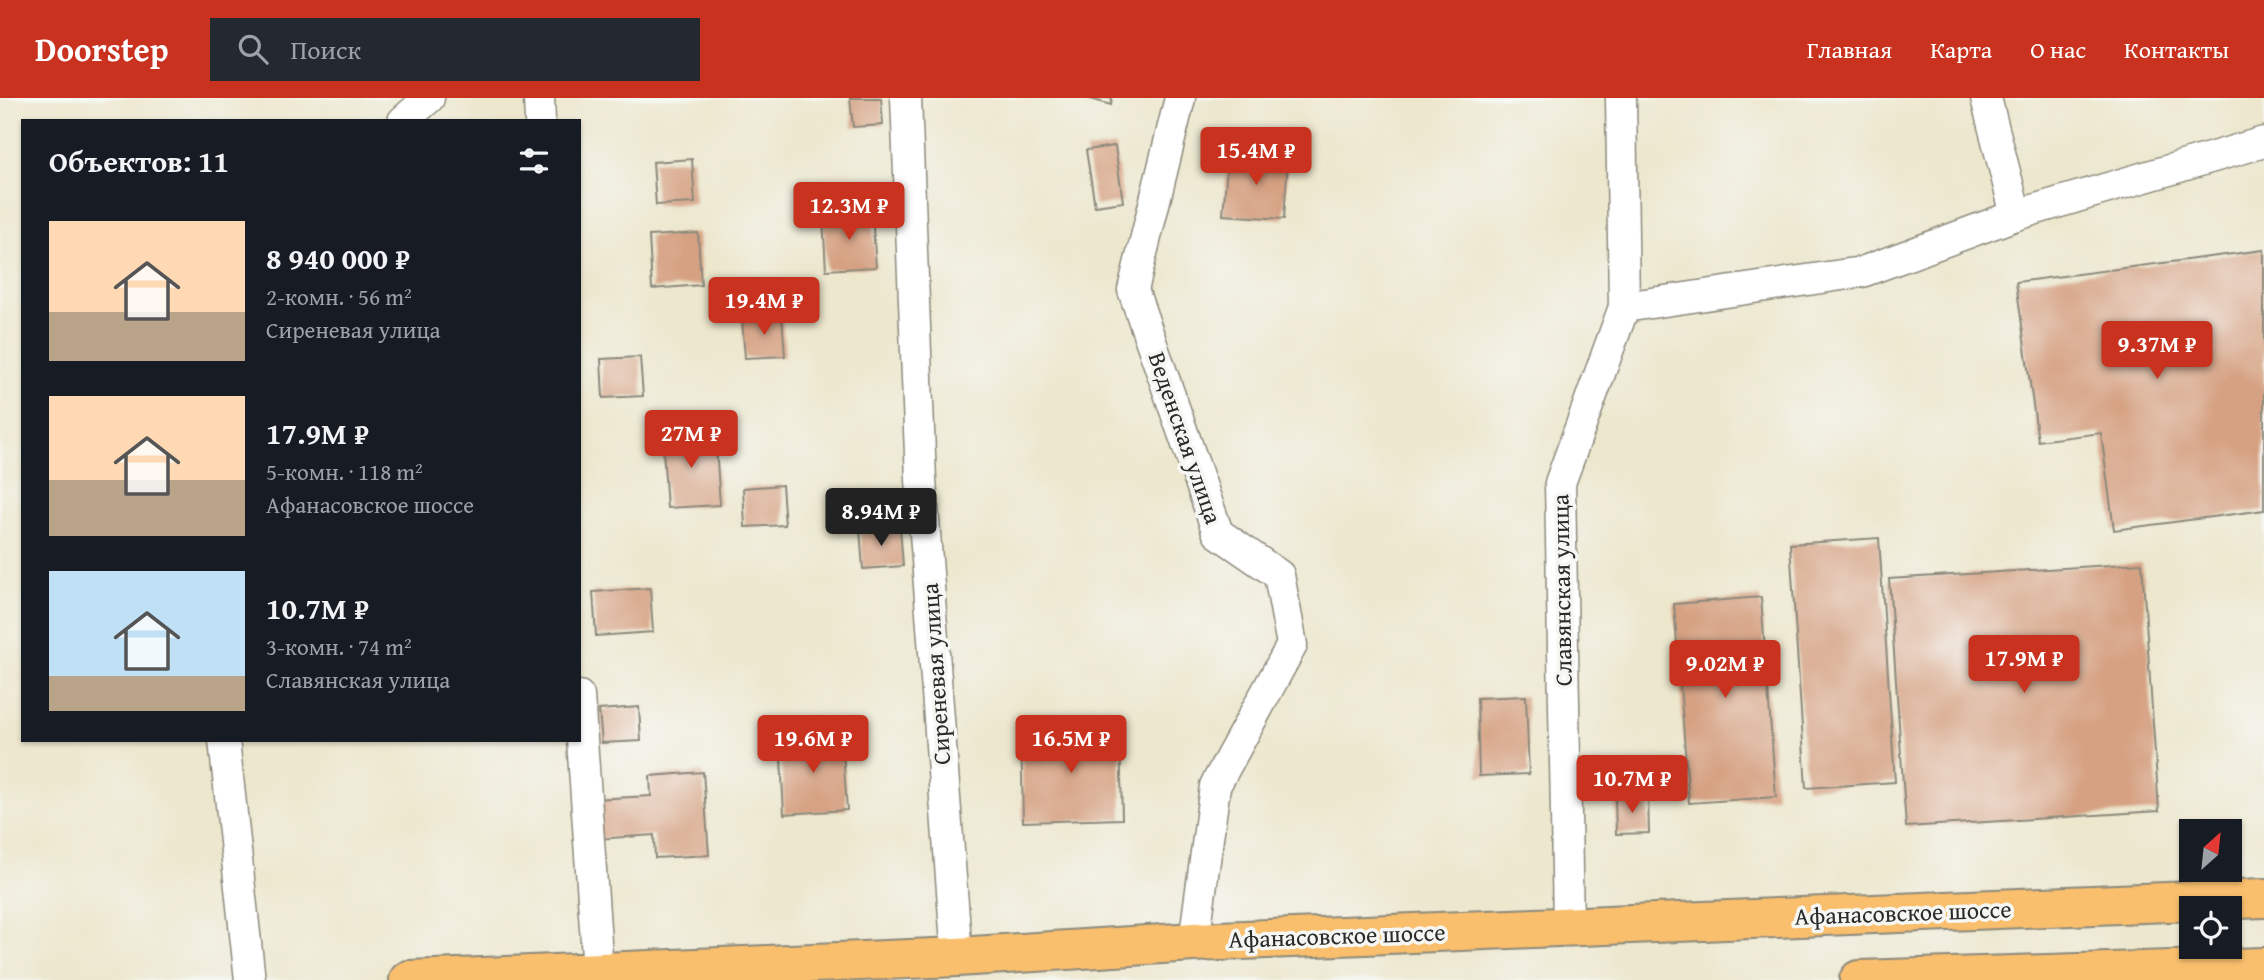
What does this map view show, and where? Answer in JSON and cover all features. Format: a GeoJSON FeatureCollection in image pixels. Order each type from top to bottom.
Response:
{"type":"FeatureCollection","features":[{"type":"Feature","properties":{"kind":"main road","name":"Афанасовское шоссе"},"geometry":{"type":"LineString","coordinates":[[409,980],[957,957],[1194,942],[2264,898]]}},
{"type":"Feature","properties":{"kind":"main road"},"geometry":{"type":"LineString","coordinates":[[1859,980],[2264,967]]}},
{"type":"Feature","properties":{"kind":"street"},"geometry":{"type":"LineString","coordinates":[[405,119],[429,98]]}},
{"type":"Feature","properties":{"kind":"street"},"geometry":{"type":"LineString","coordinates":[[539,98],[540,119]]}},
{"type":"Feature","properties":{"kind":"street","name":"Сиреневая улица"},"geometry":{"type":"LineString","coordinates":[[906,98],[921,480],[957,957]]}},
{"type":"Feature","properties":{"kind":"street","name":"Веденская улица"},"geometry":{"type":"LineString","coordinates":[[1180,98],[1133,290],[1218,533],[1279,575],[1292,645],[1215,786],[1194,942]]}},
{"type":"Feature","properties":{"kind":"street","name":"Славянская улица"},"geometry":{"type":"LineString","coordinates":[[1568,926],[1560,483],[1624,307],[1621,98]]}},
{"type":"Feature","properties":{"kind":"street"},"geometry":{"type":"LineString","coordinates":[[1986,98],[2016,215]]}},
{"type":"Feature","properties":{"kind":"street"},"geometry":{"type":"LineString","coordinates":[[1624,307],[1862,272],[2016,215],[2264,142]]}},
{"type":"Feature","properties":{"kind":"street"},"geometry":{"type":"LineString","coordinates":[[581,725],[598,971]]}},
{"type":"Feature","properties":{"kind":"street"},"geometry":{"type":"LineString","coordinates":[[224,742],[250,980]]}},
{"type":"Feature","properties":{"kind":"building"},"geometry":{"type":"Polygon","coordinates":[[[850,98],[881,98],[883,125],[853,127],[850,98]]]}},
{"type":"Feature","properties":{"kind":"building"},"geometry":{"type":"Polygon","coordinates":[[[1087,98],[1112,98],[1111,105],[1087,98]]]}},
{"type":"Feature","properties":{"kind":"building"},"geometry":{"type":"Polygon","coordinates":[[[1115,146],[1123,202],[1095,206],[1086,150],[1115,146]]]}},
{"type":"Feature","properties":{"kind":"building"},"geometry":{"type":"Polygon","coordinates":[[[1228,155],[1288,159],[1284,219],[1223,215],[1228,155]]]}},
{"type":"Feature","properties":{"kind":"building"},"geometry":{"type":"Polygon","coordinates":[[[692,159],[695,203],[656,205],[653,162],[692,159]]]}},
{"type":"Feature","properties":{"kind":"building"},"geometry":{"type":"Polygon","coordinates":[[[872,214],[876,267],[826,270],[823,218],[872,214]]]}},
{"type":"Feature","properties":{"kind":"building"},"geometry":{"type":"Polygon","coordinates":[[[698,233],[701,285],[652,289],[649,236],[698,233]]]}},
{"type":"Feature","properties":{"kind":"building"},"geometry":{"type":"Polygon","coordinates":[[[2264,250],[2264,510],[2114,530],[2101,433],[2038,441],[2016,282],[2264,250]]]}},
{"type":"Feature","properties":{"kind":"building"},"geometry":{"type":"Polygon","coordinates":[[[782,316],[785,356],[745,358],[742,319],[782,316]]]}},
{"type":"Feature","properties":{"kind":"building"},"geometry":{"type":"Polygon","coordinates":[[[640,357],[643,396],[603,398],[601,359],[640,357]]]}},
{"type":"Feature","properties":{"kind":"building"},"geometry":{"type":"Polygon","coordinates":[[[715,432],[720,505],[667,508],[662,435],[715,432]]]}},
{"type":"Feature","properties":{"kind":"building"},"geometry":{"type":"Polygon","coordinates":[[[782,485],[785,525],[745,527],[743,488],[782,485]]]}},
{"type":"Feature","properties":{"kind":"building"},"geometry":{"type":"Polygon","coordinates":[[[900,527],[903,566],[863,569],[860,529],[900,527]]]}},
{"type":"Feature","properties":{"kind":"building"},"geometry":{"type":"Polygon","coordinates":[[[1879,538],[1895,782],[1806,788],[1790,544],[1879,538]]]}},
{"type":"Feature","properties":{"kind":"building"},"geometry":{"type":"Polygon","coordinates":[[[2142,563],[2159,811],[1906,827],[1889,579],[2142,563]]]}},
{"type":"Feature","properties":{"kind":"building"},"geometry":{"type":"Polygon","coordinates":[[[650,588],[653,632],[596,636],[593,592],[650,588]]]}},
{"type":"Feature","properties":{"kind":"building"},"geometry":{"type":"Polygon","coordinates":[[[1761,597],[1776,797],[1689,803],[1674,604],[1761,597]]]}},
{"type":"Feature","properties":{"kind":"building"},"geometry":{"type":"Polygon","coordinates":[[[1526,696],[1529,774],[1479,776],[1477,698],[1526,696]]]}},
{"type":"Feature","properties":{"kind":"building"},"geometry":{"type":"Polygon","coordinates":[[[639,707],[641,741],[602,743],[599,710],[639,707]]]}},
{"type":"Feature","properties":{"kind":"building"},"geometry":{"type":"Polygon","coordinates":[[[1120,729],[1122,819],[1023,822],[1021,731],[1120,729]]]}},
{"type":"Feature","properties":{"kind":"building"},"geometry":{"type":"Polygon","coordinates":[[[842,736],[847,810],[784,814],[780,740],[842,736]]]}},
{"type":"Feature","properties":{"kind":"building"},"geometry":{"type":"Polygon","coordinates":[[[703,772],[709,855],[655,858],[654,835],[597,839],[594,799],[651,796],[650,776],[703,772]]]}},
{"type":"Feature","properties":{"kind":"building"},"geometry":{"type":"Polygon","coordinates":[[[1648,796],[1649,833],[1616,834],[1615,798],[1648,796]]]}}]}
